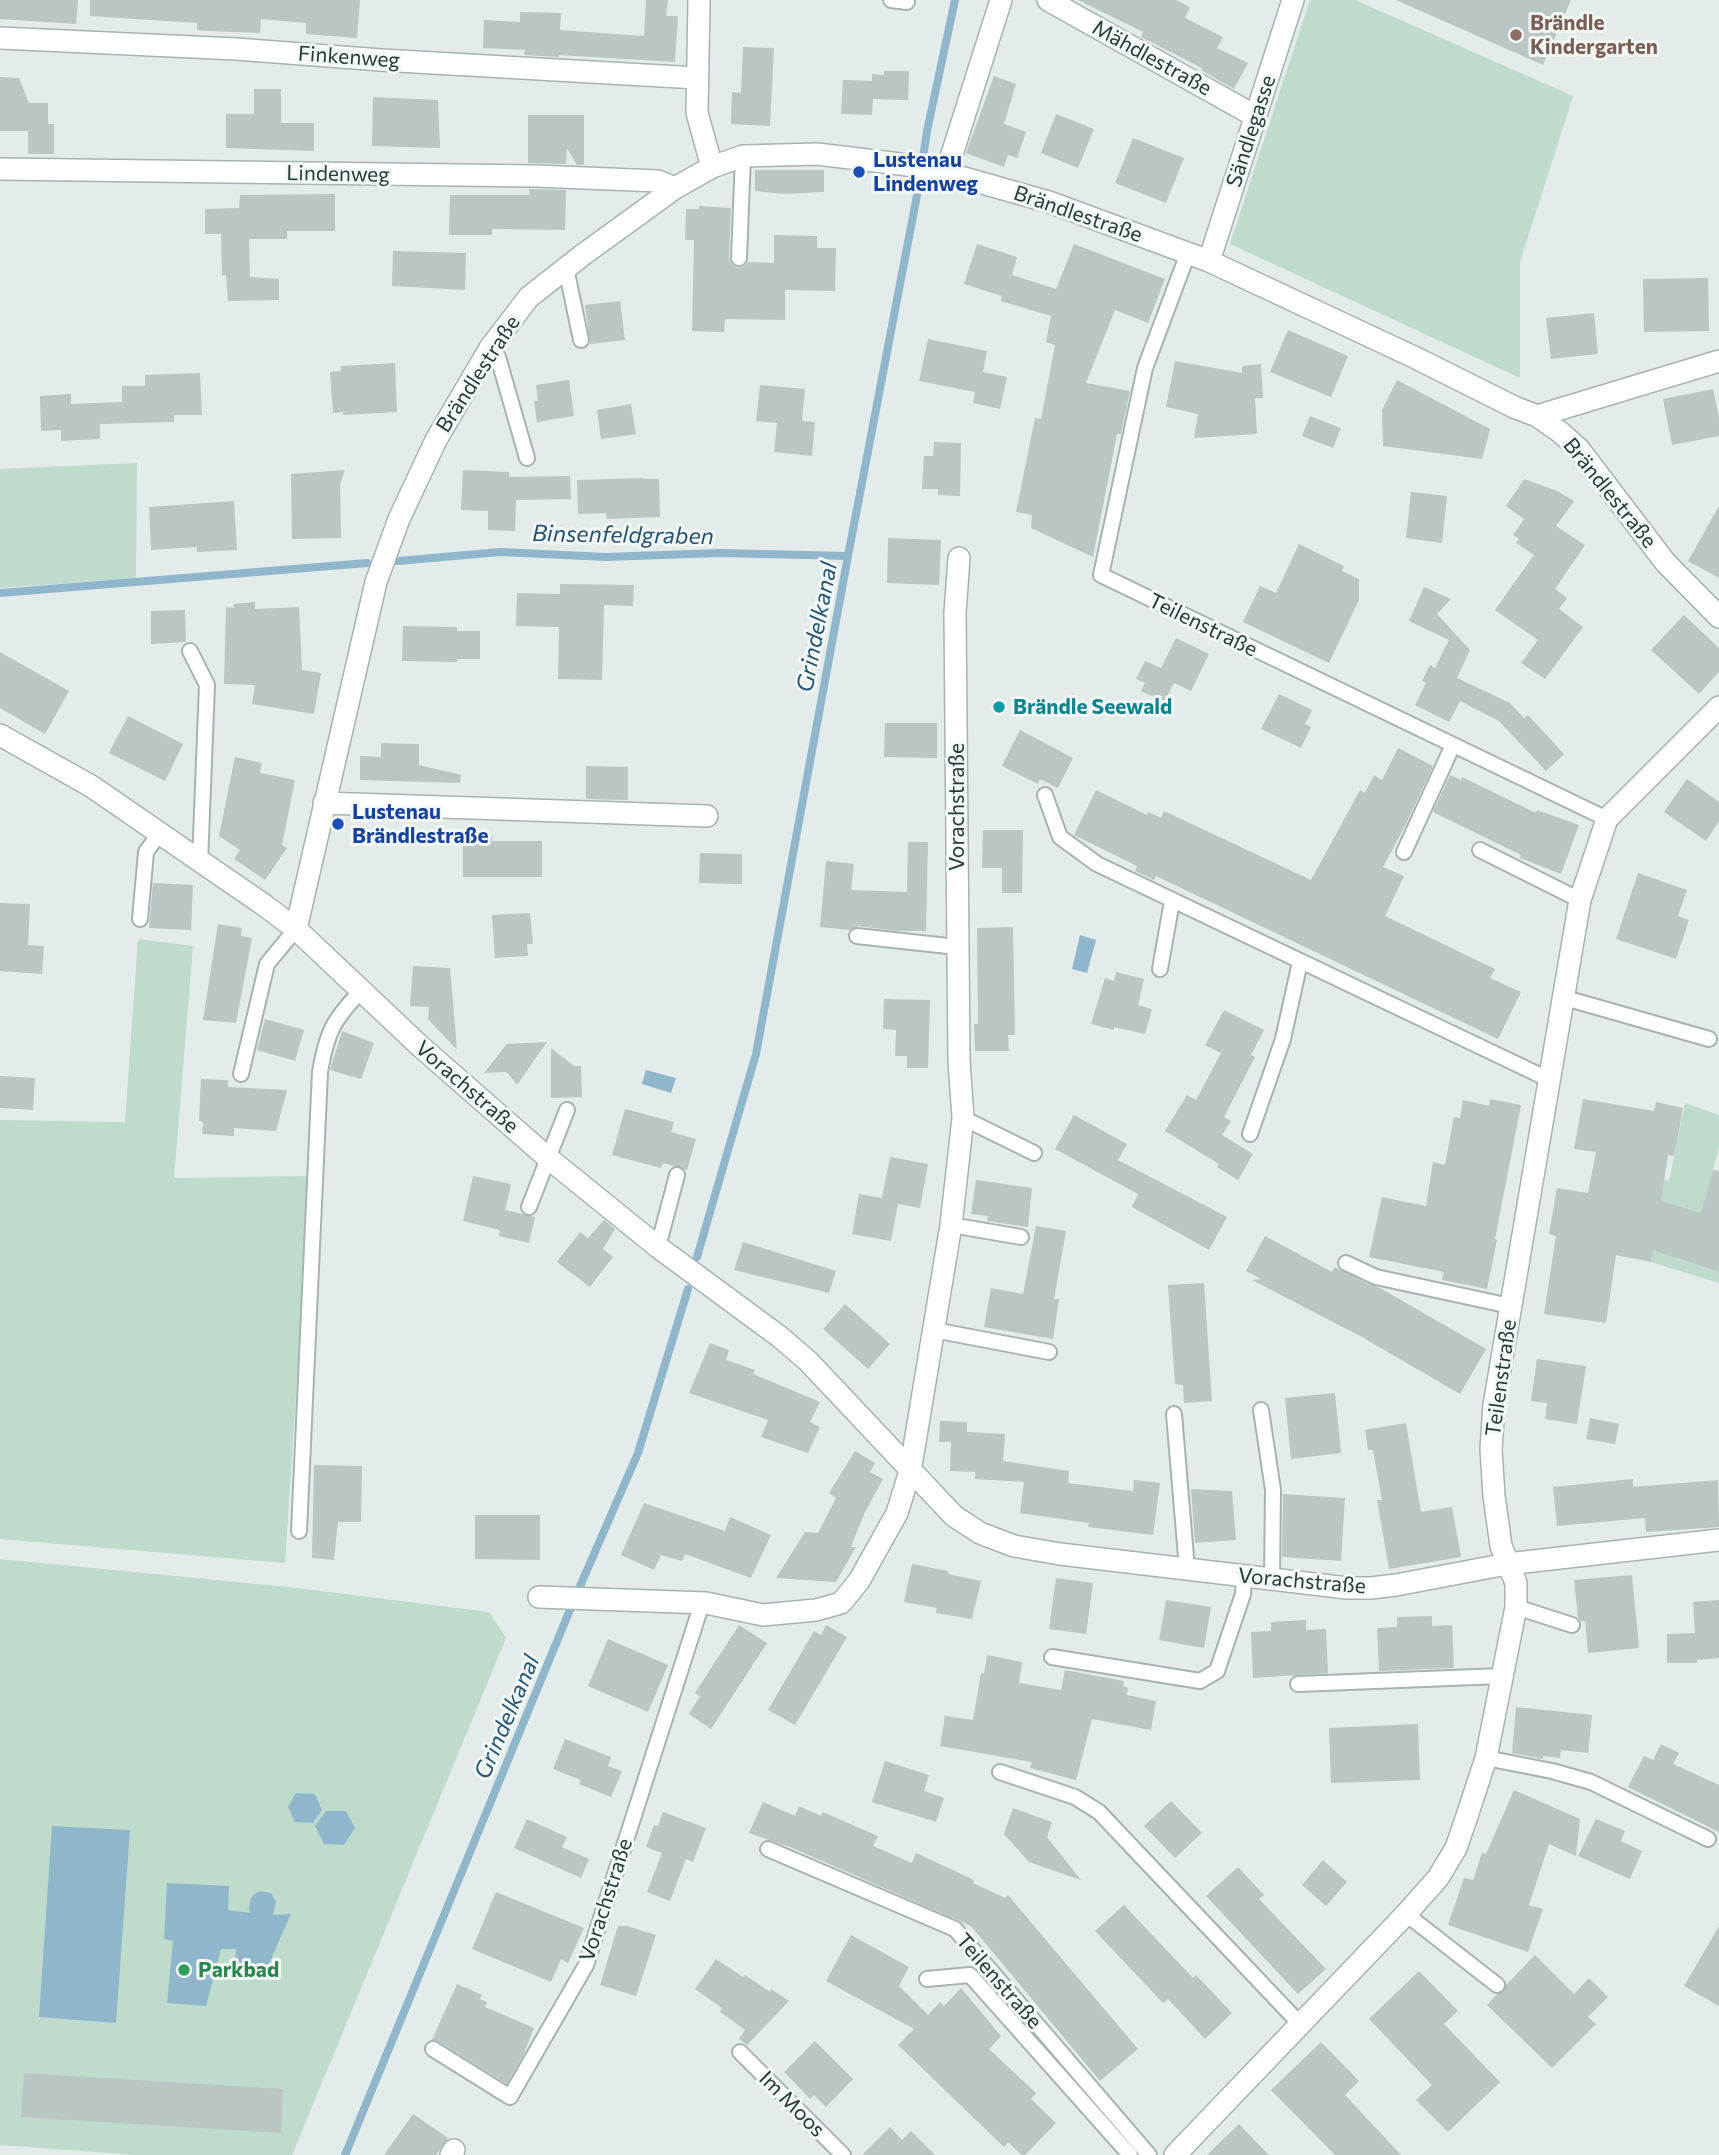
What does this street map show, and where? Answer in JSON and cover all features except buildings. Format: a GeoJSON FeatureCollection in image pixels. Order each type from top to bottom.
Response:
{"type":"FeatureCollection","features":[{"type":"Feature","properties":{"kind":"street"},"geometry":{"type":"LineString","coordinates":[[699,0],[696,113],[712,167]]}},
{"type":"Feature","properties":{"kind":"street"},"geometry":{"type":"LineString","coordinates":[[941,172],[1001,0]]}},
{"type":"Feature","properties":{"kind":"street","name":"Mähdlestraße"},"geometry":{"type":"LineString","coordinates":[[1048,0],[1255,116]]}},
{"type":"Feature","properties":{"kind":"street","name":"Sändlegasse"},"geometry":{"type":"LineString","coordinates":[[1209,261],[1293,0]]}},
{"type":"Feature","properties":{"kind":"street","name":"Finkenweg"},"geometry":{"type":"LineString","coordinates":[[0,38],[236,49],[697,78]]}},
{"type":"Feature","properties":{"kind":"street","name":"Brändlestraße"},"geometry":{"type":"LineString","coordinates":[[296,929],[376,582],[399,519],[436,440],[490,348],[528,297],[675,188],[712,167],[743,156],[817,154],[941,172],[1049,202],[1209,261],[1537,416],[1560,432],[1579,449],[1665,562],[1719,617]]}},
{"type":"Feature","properties":{"kind":"street","name":"Lindenweg"},"geometry":{"type":"LineString","coordinates":[[0,169],[536,176],[658,181],[675,188]]}},
{"type":"Feature","properties":{"kind":"street"},"geometry":{"type":"LineString","coordinates":[[1537,416],[1719,361]]}},
{"type":"Feature","properties":{"kind":"street","name":"Vorachstraße"},"geometry":{"type":"LineString","coordinates":[[547,1596],[702,1603],[763,1615],[816,1610],[841,1603],[859,1580],[898,1513],[910,1472],[934,1330],[951,1225],[963,1118],[957,947],[955,613],[958,558]]}},
{"type":"Feature","properties":{"kind":"street","name":"Teilenstraße"},"geometry":{"type":"LineString","coordinates":[[1175,2155],[1406,1914],[1438,1878],[1455,1848],[1486,1758],[1516,1607],[1516,1583],[1501,1546],[1491,1449],[1494,1405],[1580,900],[1607,819],[1719,707]]}},
{"type":"Feature","properties":{"kind":"street","name":"Vorachstraße"},"geometry":{"type":"LineString","coordinates":[[0,735],[91,786],[296,929],[419,1046],[548,1158],[808,1361],[910,1472],[954,1516],[980,1533],[1014,1546],[1060,1554],[1347,1588],[1396,1586],[1507,1564],[1719,1540]]}},
{"type":"Feature","properties":{"kind":"street"},"geometry":{"type":"LineString","coordinates":[[324,803],[706,816]]}},
{"type":"Feature","properties":{"kind":"lane"},"geometry":{"type":"LineString","coordinates":[[891,0],[907,2]]}},
{"type":"Feature","properties":{"kind":"lane"},"geometry":{"type":"LineString","coordinates":[[738,258],[743,156]]}},
{"type":"Feature","properties":{"kind":"lane","name":"Teilenstraße"},"geometry":{"type":"LineString","coordinates":[[1188,253],[1145,369],[1101,575],[1607,819]]}},
{"type":"Feature","properties":{"kind":"lane"},"geometry":{"type":"LineString","coordinates":[[566,268],[581,340]]}},
{"type":"Feature","properties":{"kind":"lane"},"geometry":{"type":"LineString","coordinates":[[490,348],[498,357],[527,458]]}},
{"type":"Feature","properties":{"kind":"lane"},"geometry":{"type":"LineString","coordinates":[[190,651],[207,685],[200,862]]}},
{"type":"Feature","properties":{"kind":"lane"},"geometry":{"type":"LineString","coordinates":[[1404,852],[1453,745]]}},
{"type":"Feature","properties":{"kind":"lane"},"geometry":{"type":"LineString","coordinates":[[1045,795],[1060,837],[1097,864],[1550,1080]]}},
{"type":"Feature","properties":{"kind":"lane"},"geometry":{"type":"LineString","coordinates":[[140,919],[146,852],[159,834]]}},
{"type":"Feature","properties":{"kind":"lane"},"geometry":{"type":"LineString","coordinates":[[1480,850],[1580,900]]}},
{"type":"Feature","properties":{"kind":"lane"},"geometry":{"type":"LineString","coordinates":[[1160,969],[1172,901]]}},
{"type":"Feature","properties":{"kind":"lane"},"geometry":{"type":"LineString","coordinates":[[241,1074],[267,964],[296,929]]}},
{"type":"Feature","properties":{"kind":"lane"},"geometry":{"type":"LineString","coordinates":[[858,936],[957,947]]}},
{"type":"Feature","properties":{"kind":"lane"},"geometry":{"type":"LineString","coordinates":[[1250,1134],[1283,1039],[1300,962]]}},
{"type":"Feature","properties":{"kind":"lane"},"geometry":{"type":"LineString","coordinates":[[299,1531],[320,1072],[326,1041],[340,1014],[362,991]]}},
{"type":"Feature","properties":{"kind":"lane"},"geometry":{"type":"LineString","coordinates":[[1565,998],[1709,1039]]}},
{"type":"Feature","properties":{"kind":"lane"},"geometry":{"type":"LineString","coordinates":[[529,1207],[567,1110]]}},
{"type":"Feature","properties":{"kind":"lane"},"geometry":{"type":"LineString","coordinates":[[963,1118],[1034,1153]]}},
{"type":"Feature","properties":{"kind":"lane"},"geometry":{"type":"LineString","coordinates":[[659,1247],[677,1175]]}},
{"type":"Feature","properties":{"kind":"lane"},"geometry":{"type":"LineString","coordinates":[[951,1225],[1021,1237]]}},
{"type":"Feature","properties":{"kind":"lane"},"geometry":{"type":"LineString","coordinates":[[1346,1263],[1376,1277],[1510,1306]]}},
{"type":"Feature","properties":{"kind":"lane"},"geometry":{"type":"LineString","coordinates":[[934,1330],[1049,1352]]}},
{"type":"Feature","properties":{"kind":"lane"},"geometry":{"type":"LineString","coordinates":[[1261,1410],[1273,1490],[1272,1580]]}},
{"type":"Feature","properties":{"kind":"lane"},"geometry":{"type":"LineString","coordinates":[[1174,1414],[1186,1569]]}},
{"type":"Feature","properties":{"kind":"lane"},"geometry":{"type":"LineString","coordinates":[[1052,1657],[1200,1681],[1217,1671],[1242,1594],[1244,1576]]}},
{"type":"Feature","properties":{"kind":"lane","name":"Vorachstraße"},"geometry":{"type":"LineString","coordinates":[[433,2049],[510,2097],[586,1965],[702,1603]]}},
{"type":"Feature","properties":{"kind":"lane"},"geometry":{"type":"LineString","coordinates":[[1516,1607],[1572,1625]]}},
{"type":"Feature","properties":{"kind":"lane"},"geometry":{"type":"LineString","coordinates":[[1298,1684],[1502,1676]]}},
{"type":"Feature","properties":{"kind":"lane"},"geometry":{"type":"LineString","coordinates":[[1486,1758],[1591,1782],[1708,1839]]}},
{"type":"Feature","properties":{"kind":"lane"},"geometry":{"type":"LineString","coordinates":[[1000,1772],[1075,1797],[1099,1812],[1300,2024]]}},
{"type":"Feature","properties":{"kind":"lane","name":"Teilenstraße"},"geometry":{"type":"LineString","coordinates":[[768,1849],[955,1929],[1149,2155]]}},
{"type":"Feature","properties":{"kind":"lane"},"geometry":{"type":"LineString","coordinates":[[1406,1914],[1497,1985]]}},
{"type":"Feature","properties":{"kind":"lane","name":"Teilenstraße"},"geometry":{"type":"LineString","coordinates":[[927,1979],[970,1975],[1130,2155]]}},
{"type":"Feature","properties":{"kind":"lane","name":"Im Moos"},"geometry":{"type":"LineString","coordinates":[[740,2052],[844,2155]]}},
{"type":"Feature","properties":{"kind":"green space"},"geometry":{"type":"Polygon","coordinates":[[[1310,0],[1355,0],[1573,96],[1520,262],[1520,378],[1230,244],[1310,0]]]}},
{"type":"Feature","properties":{"kind":"green space"},"geometry":{"type":"Polygon","coordinates":[[[137,463],[136,578],[0,588],[0,469],[137,463]]]}},
{"type":"Feature","properties":{"kind":"green space"},"geometry":{"type":"Polygon","coordinates":[[[138,939],[193,946],[174,1178],[310,1176],[285,1563],[0,1539],[0,1120],[125,1122],[138,939]]]}},
{"type":"Feature","properties":{"kind":"green space"},"geometry":{"type":"Polygon","coordinates":[[[1685,1103],[1719,1115],[1719,1147],[1711,1178],[1719,1218],[1688,1209],[1674,1257],[1719,1272],[1719,1283],[1651,1262],[1664,1180],[1669,1181],[1685,1103]]]}},
{"type":"Feature","properties":{"kind":"green space","name":"Parkbad"},"geometry":{"type":"Polygon","coordinates":[[[0,1559],[289,1587],[489,1612],[506,1638],[292,2155],[137,2155],[0,2145],[0,1559]]]}},
{"type":"Feature","properties":{"kind":"water"},"geometry":{"type":"Polygon","coordinates":[[[1080,935],[1096,940],[1087,973],[1072,969],[1080,935]]]}},
{"type":"Feature","properties":{"kind":"water"},"geometry":{"type":"Polygon","coordinates":[[[646,1070],[676,1078],[671,1093],[642,1084],[646,1070]]]}},
{"type":"Feature","properties":{"kind":"water"},"geometry":{"type":"Polygon","coordinates":[[[296,1793],[315,1794],[322,1810],[313,1823],[295,1822],[288,1807],[296,1793]]]}},
{"type":"Feature","properties":{"kind":"water"},"geometry":{"type":"Polygon","coordinates":[[[326,1811],[346,1811],[355,1828],[344,1845],[324,1844],[315,1826],[326,1811]]]}},
{"type":"Feature","properties":{"kind":"water"},"geometry":{"type":"Polygon","coordinates":[[[52,1826],[130,1830],[116,2023],[39,2017],[52,1826]]]}},
{"type":"Feature","properties":{"kind":"water"},"geometry":{"type":"Polygon","coordinates":[[[167,1883],[229,1886],[228,1910],[250,1913],[249,1903],[254,1895],[260,1891],[271,1893],[276,1902],[273,1915],[291,1914],[265,1973],[235,1972],[236,1949],[221,1949],[206,2006],[167,2003],[173,1941],[164,1939],[167,1883]]]}},
{"type":"Feature","properties":{"kind":"waterway","name":"Grindelkanal"},"geometry":{"type":"LineString","coordinates":[[697,1257],[756,1054],[927,131],[955,0]]}},
{"type":"Feature","properties":{"kind":"waterway","name":"Binsenfeldgraben"},"geometry":{"type":"LineString","coordinates":[[398,561],[500,552],[606,557],[720,553],[848,556]]}},
{"type":"Feature","properties":{"kind":"waterway","name":"Binsenfeldgraben"},"geometry":{"type":"LineString","coordinates":[[0,593],[367,563]]}},
{"type":"Feature","properties":{"kind":"waterway","name":"Grindelkanal"},"geometry":{"type":"LineString","coordinates":[[345,2155],[574,1600],[638,1453],[688,1289]]}},
{"type":"Feature","properties":{"kind":"place","name":"Brändle Kindergarten"},"geometry":{"type":"Point","coordinates":[1516,35]}},
{"type":"Feature","properties":{"kind":"place","name":"Lustenau Lindenweg"},"geometry":{"type":"Point","coordinates":[859,172]}},
{"type":"Feature","properties":{"kind":"place","name":"Brändle Seewald"},"geometry":{"type":"Point","coordinates":[999,707]}},
{"type":"Feature","properties":{"kind":"place","name":"Lustenau Brändlestraße"},"geometry":{"type":"Point","coordinates":[338,824]}},
{"type":"Feature","properties":{"kind":"place","name":"Parkbad"},"geometry":{"type":"Point","coordinates":[184,1970]}}]}
